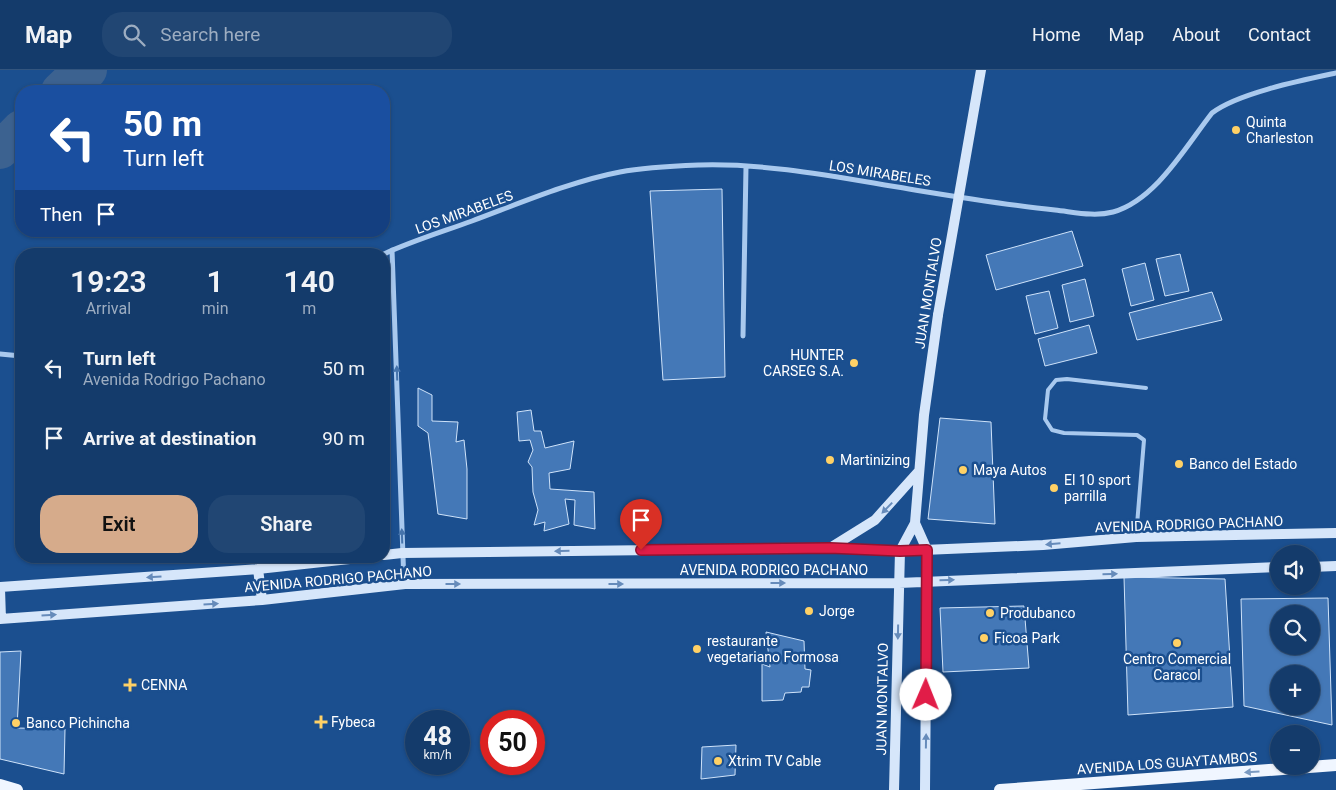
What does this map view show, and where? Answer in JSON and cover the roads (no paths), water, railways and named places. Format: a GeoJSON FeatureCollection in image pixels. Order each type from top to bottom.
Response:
{"type":"FeatureCollection","features":[{"type":"Feature","properties":{"kind":"main road","name":"JUAN MONTALVO"},"geometry":{"type":"LineString","coordinates":[[894,790],[900,551],[915,523],[924,415],[938,315],[981,70]]}},
{"type":"Feature","properties":{"kind":"main road"},"geometry":{"type":"LineString","coordinates":[[830,548],[875,520],[919,471]]}},
{"type":"Feature","properties":{"kind":"main road","name":"JUAN MONTALVO"},"geometry":{"type":"LineString","coordinates":[[915,523],[927,550],[925,790]]}},
{"type":"Feature","properties":{"kind":"main road","name":"AVENIDA RODRIGO PACHANO"},"geometry":{"type":"LineString","coordinates":[[390,555],[830,548],[900,551],[1043,545],[1136,537],[1336,534]]}},
{"type":"Feature","properties":{"kind":"main road","name":"AVENIDA RODRIGO PACHANO"},"geometry":{"type":"LineString","coordinates":[[0,588],[258,570],[318,563]]}},
{"type":"Feature","properties":{"kind":"main road"},"geometry":{"type":"LineString","coordinates":[[1320,567],[1336,566]]}},
{"type":"Feature","properties":{"kind":"main road","name":"AVENIDA RODRIGO PACHANO"},"geometry":{"type":"LineString","coordinates":[[1,619],[262,600],[404,584],[899,583],[1270,567]]}},
{"type":"Feature","properties":{"kind":"main road"},"geometry":{"type":"LineString","coordinates":[[258,570],[262,600]]}},
{"type":"Feature","properties":{"kind":"main road"},"geometry":{"type":"LineString","coordinates":[[0,588],[1,619]]}},
{"type":"Feature","properties":{"kind":"main road","name":"AVENIDA LOS GUAYTAMBOS"},"geometry":{"type":"LineString","coordinates":[[1000,790],[1336,766]]}},
{"type":"Feature","properties":{"kind":"main road"},"geometry":{"type":"LineString","coordinates":[[0,785],[17,790]]}},
{"type":"Feature","properties":{"kind":"street","name":"LOS MIRABELES"},"geometry":{"type":"LineString","coordinates":[[392,250],[586,181],[619,172],[702,165],[746,166],[834,177],[1012,206],[1092,214],[1112,212],[1128,206],[1157,183],[1212,113],[1221,106],[1264,91],[1336,73]]}},
{"type":"Feature","properties":{"kind":"street"},"geometry":{"type":"LineString","coordinates":[[743,336],[746,166]]}},
{"type":"Feature","properties":{"kind":"street"},"geometry":{"type":"LineString","coordinates":[[392,250],[404,584]]}},
{"type":"Feature","properties":{"kind":"street"},"geometry":{"type":"LineString","coordinates":[[0,354],[15,355]]}},
{"type":"Feature","properties":{"kind":"lane"},"geometry":{"type":"LineString","coordinates":[[1136,537],[1144,440],[1137,435],[1064,433],[1052,430],[1046,418],[1048,390],[1056,380],[1068,379],[1146,388]]}},
{"type":"Feature","properties":{"kind":"waterway"},"geometry":{"type":"LineString","coordinates":[[66,85],[76,76],[88,70]]}},
{"type":"Feature","properties":{"kind":"waterway"},"geometry":{"type":"LineString","coordinates":[[0,150],[15,135]]}},
{"type":"Feature","properties":{"kind":"place","name":"Quinta Charleston"},"geometry":{"type":"Point","coordinates":[1236,130]}},
{"type":"Feature","properties":{"kind":"place","name":"HUNTER CARSEG S.A."},"geometry":{"type":"Point","coordinates":[854,363]}},
{"type":"Feature","properties":{"kind":"place","name":"Martinizing"},"geometry":{"type":"Point","coordinates":[830,460]}},
{"type":"Feature","properties":{"kind":"place","name":"Banco del Estado"},"geometry":{"type":"Point","coordinates":[1179,464]}},
{"type":"Feature","properties":{"kind":"place","name":"Maya Autos"},"geometry":{"type":"Point","coordinates":[963,470]}},
{"type":"Feature","properties":{"kind":"place","name":"El 10 sport parrilla"},"geometry":{"type":"Point","coordinates":[1054,488]}},
{"type":"Feature","properties":{"kind":"place","name":"Jorge"},"geometry":{"type":"Point","coordinates":[809,611]}},
{"type":"Feature","properties":{"kind":"place","name":"Produbanco"},"geometry":{"type":"Point","coordinates":[990,613]}},
{"type":"Feature","properties":{"kind":"place","name":"Ficoa Park"},"geometry":{"type":"Point","coordinates":[984,638]}},
{"type":"Feature","properties":{"kind":"place","name":"Centro Comercial Caracol"},"geometry":{"type":"Point","coordinates":[1177,643]}},
{"type":"Feature","properties":{"kind":"place","name":"restaurante vegetariano Formosa"},"geometry":{"type":"Point","coordinates":[697,649]}},
{"type":"Feature","properties":{"kind":"place","name":"CENNA"},"geometry":{"type":"Point","coordinates":[130,685]}},
{"type":"Feature","properties":{"kind":"place","name":"Fybeca"},"geometry":{"type":"Point","coordinates":[321,722]}},
{"type":"Feature","properties":{"kind":"place","name":"Banco Pichincha"},"geometry":{"type":"Point","coordinates":[16,723]}},
{"type":"Feature","properties":{"kind":"place","name":"Xtrim TV Cable"},"geometry":{"type":"Point","coordinates":[718,761]}}]}
